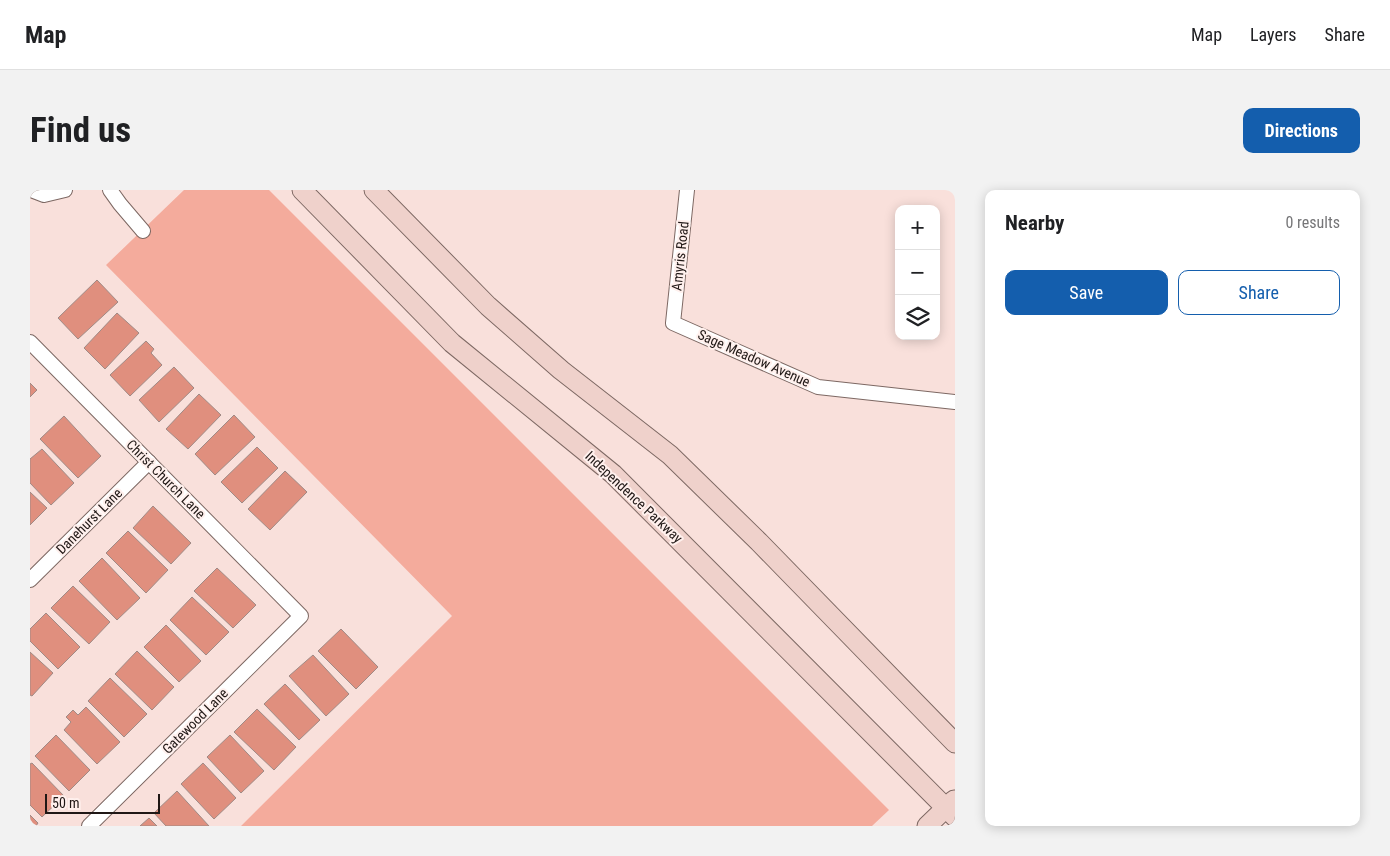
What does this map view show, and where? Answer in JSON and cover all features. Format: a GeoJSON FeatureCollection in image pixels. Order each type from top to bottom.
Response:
{"type":"FeatureCollection","features":[{"type":"Feature","properties":{"kind":"main road","name":"Independence Parkway"},"geometry":{"type":"LineString","coordinates":[[302,190],[452,343],[613,474],[952,808]]}},
{"type":"Feature","properties":{"kind":"main road"},"geometry":{"type":"LineString","coordinates":[[374,190],[488,306],[561,370],[670,456],[759,542],[955,743]]}},
{"type":"Feature","properties":{"kind":"main road"},"geometry":{"type":"LineString","coordinates":[[927,826],[952,808]]}},
{"type":"Feature","properties":{"kind":"street"},"geometry":{"type":"LineString","coordinates":[[31,190],[44,195],[65,190]]}},
{"type":"Feature","properties":{"kind":"street"},"geometry":{"type":"LineString","coordinates":[[110,190],[143,231]]}},
{"type":"Feature","properties":{"kind":"street","name":"Amyris Road"},"geometry":{"type":"LineString","coordinates":[[673,323],[687,190]]}},
{"type":"Feature","properties":{"kind":"street","name":"Sage Meadow Avenue"},"geometry":{"type":"LineString","coordinates":[[673,323],[818,387],[955,402]]}},
{"type":"Feature","properties":{"kind":"street","name":"Christ Church Lane"},"geometry":{"type":"LineString","coordinates":[[30,342],[301,616]]}},
{"type":"Feature","properties":{"kind":"street","name":"Danehurst Lane"},"geometry":{"type":"LineString","coordinates":[[30,580],[149,462]]}},
{"type":"Feature","properties":{"kind":"street","name":"Gatewood Lane"},"geometry":{"type":"LineString","coordinates":[[89,826],[301,616]]}},
{"type":"Feature","properties":{"kind":"shaded area"},"geometry":{"type":"Polygon","coordinates":[[[184,190],[269,190],[889,810],[872,826],[241,826],[452,616],[106,265],[184,190]]]}},
{"type":"Feature","properties":{"kind":"building"},"geometry":{"type":"Polygon","coordinates":[[[97,280],[118,302],[78,339],[58,318],[97,280]]]}},
{"type":"Feature","properties":{"kind":"building"},"geometry":{"type":"Polygon","coordinates":[[[117,313],[139,333],[105,369],[84,348],[117,313]]]}},
{"type":"Feature","properties":{"kind":"building"},"geometry":{"type":"Polygon","coordinates":[[[146,341],[154,349],[151,353],[162,365],[130,396],[110,375],[146,341]]]}},
{"type":"Feature","properties":{"kind":"building"},"geometry":{"type":"Polygon","coordinates":[[[174,367],[194,388],[159,422],[139,400],[174,367]]]}},
{"type":"Feature","properties":{"kind":"building"},"geometry":{"type":"Polygon","coordinates":[[[30,383],[37,390],[30,397],[30,383]]]}},
{"type":"Feature","properties":{"kind":"building"},"geometry":{"type":"Polygon","coordinates":[[[199,394],[221,415],[188,449],[166,429],[199,394]]]}},
{"type":"Feature","properties":{"kind":"building"},"geometry":{"type":"Polygon","coordinates":[[[234,415],[255,437],[215,475],[195,454],[234,415]]]}},
{"type":"Feature","properties":{"kind":"building"},"geometry":{"type":"Polygon","coordinates":[[[64,416],[101,456],[78,478],[40,439],[64,416]]]}},
{"type":"Feature","properties":{"kind":"building"},"geometry":{"type":"Polygon","coordinates":[[[257,447],[278,468],[242,503],[221,482],[257,447]]]}},
{"type":"Feature","properties":{"kind":"building"},"geometry":{"type":"Polygon","coordinates":[[[42,449],[74,483],[51,505],[30,483],[30,459],[42,449]]]}},
{"type":"Feature","properties":{"kind":"building"},"geometry":{"type":"Polygon","coordinates":[[[285,471],[307,492],[270,530],[248,509],[285,471]]]}},
{"type":"Feature","properties":{"kind":"building"},"geometry":{"type":"Polygon","coordinates":[[[30,492],[47,508],[30,525],[30,492]]]}},
{"type":"Feature","properties":{"kind":"building"},"geometry":{"type":"Polygon","coordinates":[[[153,506],[191,543],[171,564],[133,528],[153,506]]]}},
{"type":"Feature","properties":{"kind":"building"},"geometry":{"type":"Polygon","coordinates":[[[128,531],[168,570],[146,593],[106,553],[128,531]]]}},
{"type":"Feature","properties":{"kind":"building"},"geometry":{"type":"Polygon","coordinates":[[[102,558],[140,598],[117,620],[79,581],[102,558]]]}},
{"type":"Feature","properties":{"kind":"building"},"geometry":{"type":"Polygon","coordinates":[[[217,568],[256,605],[233,628],[194,591],[217,568]]]}},
{"type":"Feature","properties":{"kind":"building"},"geometry":{"type":"Polygon","coordinates":[[[73,586],[110,622],[89,644],[51,608],[73,586]]]}},
{"type":"Feature","properties":{"kind":"building"},"geometry":{"type":"Polygon","coordinates":[[[192,597],[229,632],[206,655],[170,620],[192,597]]]}},
{"type":"Feature","properties":{"kind":"building"},"geometry":{"type":"Polygon","coordinates":[[[46,613],[80,647],[58,669],[30,641],[30,629],[46,613]]]}},
{"type":"Feature","properties":{"kind":"building"},"geometry":{"type":"Polygon","coordinates":[[[166,625],[201,661],[179,682],[144,647],[166,625]]]}},
{"type":"Feature","properties":{"kind":"building"},"geometry":{"type":"Polygon","coordinates":[[[341,629],[378,667],[356,689],[318,651],[341,629]]]}},
{"type":"Feature","properties":{"kind":"building"},"geometry":{"type":"Polygon","coordinates":[[[137,651],[174,687],[152,710],[115,674],[137,651]]]}},
{"type":"Feature","properties":{"kind":"building"},"geometry":{"type":"Polygon","coordinates":[[[30,652],[53,673],[32,696],[30,695],[30,652]]]}},
{"type":"Feature","properties":{"kind":"building"},"geometry":{"type":"Polygon","coordinates":[[[313,655],[349,694],[326,716],[289,676],[313,655]]]}},
{"type":"Feature","properties":{"kind":"building"},"geometry":{"type":"Polygon","coordinates":[[[110,678],[147,714],[124,737],[88,701],[110,678]]]}},
{"type":"Feature","properties":{"kind":"building"},"geometry":{"type":"Polygon","coordinates":[[[285,684],[320,720],[299,740],[264,704],[285,684]]]}},
{"type":"Feature","properties":{"kind":"building"},"geometry":{"type":"Polygon","coordinates":[[[86,707],[120,742],[97,764],[64,730],[71,722],[66,717],[73,710],[78,715],[86,707]]]}},
{"type":"Feature","properties":{"kind":"building"},"geometry":{"type":"Polygon","coordinates":[[[257,709],[296,747],[274,770],[234,732],[257,709]]]}},
{"type":"Feature","properties":{"kind":"building"},"geometry":{"type":"Polygon","coordinates":[[[56,735],[90,770],[69,791],[35,756],[56,735]]]}},
{"type":"Feature","properties":{"kind":"building"},"geometry":{"type":"Polygon","coordinates":[[[230,735],[264,771],[241,793],[207,757],[230,735]]]}},
{"type":"Feature","properties":{"kind":"building"},"geometry":{"type":"Polygon","coordinates":[[[32,763],[64,796],[42,817],[30,805],[30,764],[32,763]]]}},
{"type":"Feature","properties":{"kind":"building"},"geometry":{"type":"Polygon","coordinates":[[[203,763],[236,798],[214,819],[181,784],[203,763]]]}},
{"type":"Feature","properties":{"kind":"building"},"geometry":{"type":"Polygon","coordinates":[[[177,791],[209,826],[166,826],[154,813],[177,791]]]}},
{"type":"Feature","properties":{"kind":"building"},"geometry":{"type":"Polygon","coordinates":[[[30,815],[38,823],[36,826],[30,826],[30,815]]]}},
{"type":"Feature","properties":{"kind":"building"},"geometry":{"type":"Polygon","coordinates":[[[149,818],[157,826],[140,826],[149,818]]]}}]}
